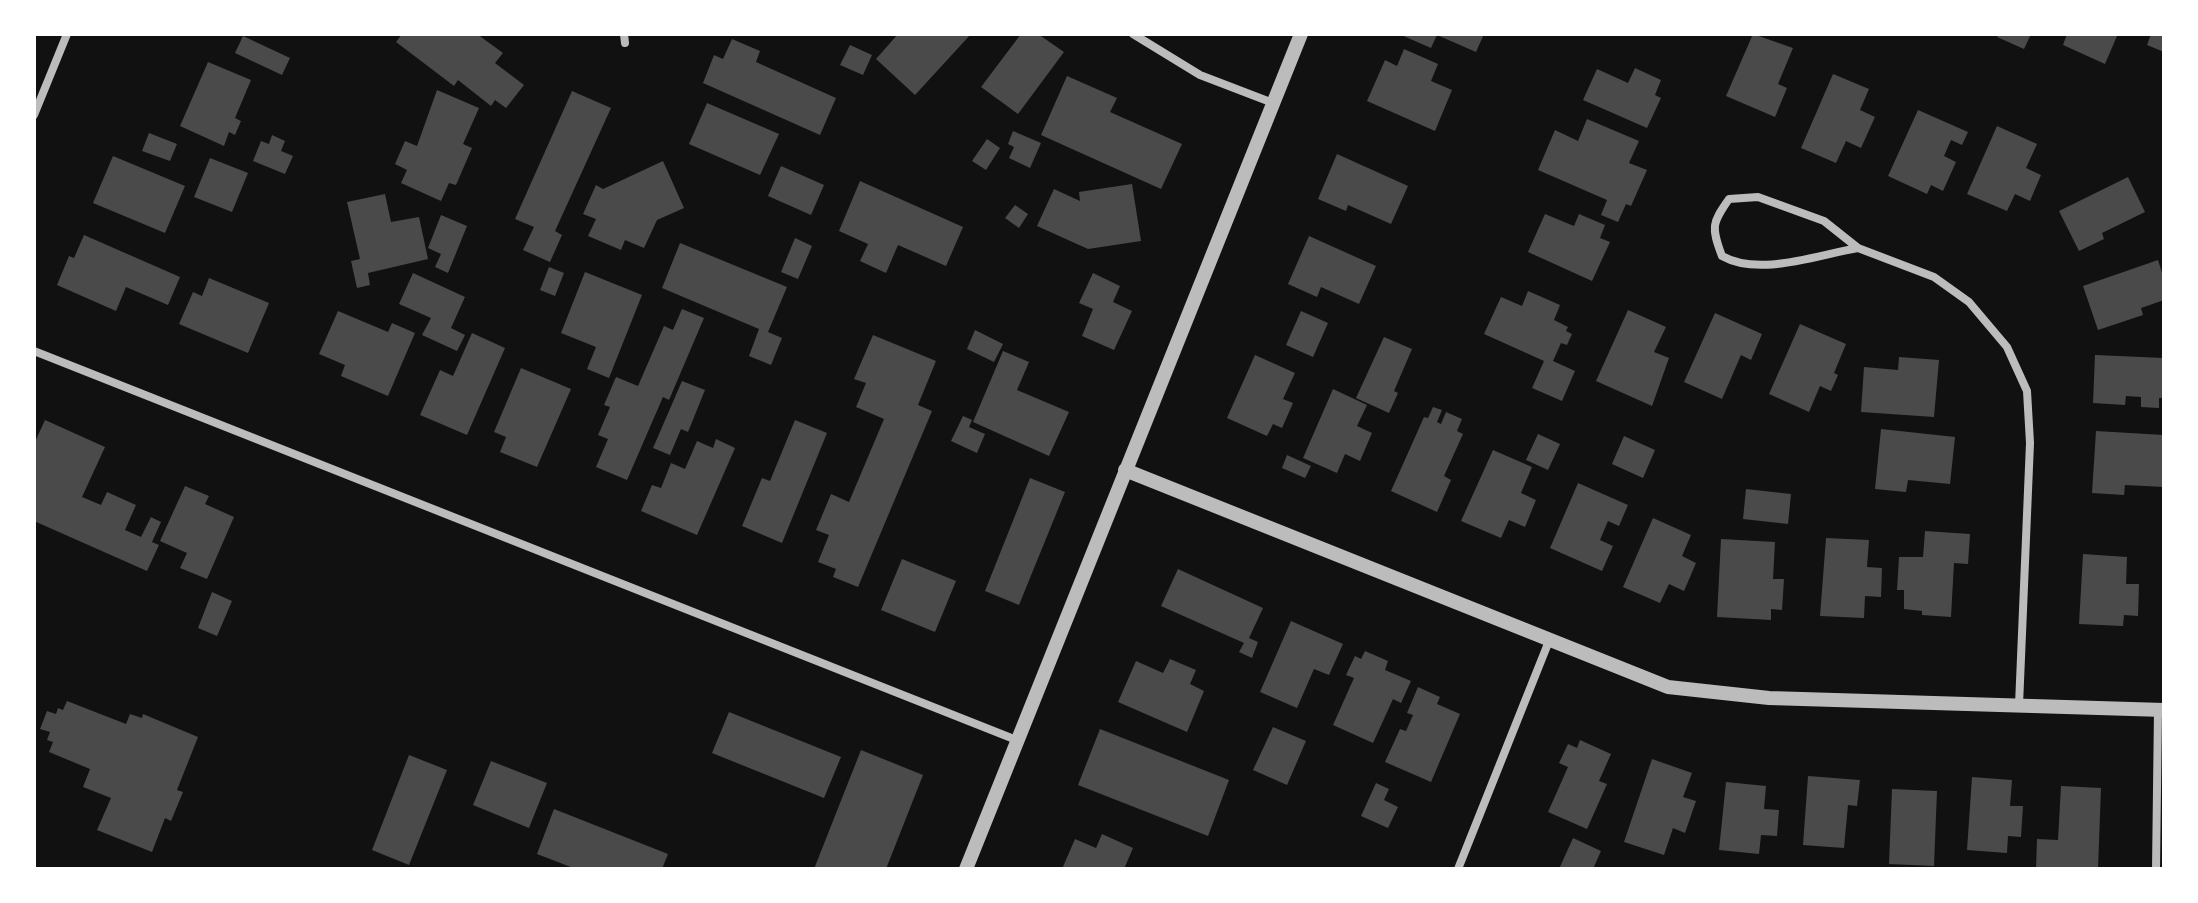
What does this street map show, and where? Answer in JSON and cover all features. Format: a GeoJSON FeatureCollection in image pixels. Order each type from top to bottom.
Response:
{"type":"FeatureCollection","features":[{"type":"Feature","properties":{"kind":"street"},"geometry":{"type":"LineString","coordinates":[[34,115],[67,34]]}},
{"type":"Feature","properties":{"kind":"street"},"geometry":{"type":"LineString","coordinates":[[1133,34],[1189,69],[1273,103]]}},
{"type":"Feature","properties":{"kind":"street"},"geometry":{"type":"LineString","coordinates":[[966,869],[1301,34]]}},
{"type":"Feature","properties":{"kind":"street"},"geometry":{"type":"LineString","coordinates":[[1858,248],[1754,265],[1737,264],[1722,256],[1714,220],[1729,199],[1758,197],[1824,221],[1858,248],[1934,277],[1969,302],[2007,347],[2027,391],[2030,443],[2019,705]]}},
{"type":"Feature","properties":{"kind":"street"},"geometry":{"type":"LineString","coordinates":[[34,351],[1019,741]]}},
{"type":"Feature","properties":{"kind":"street"},"geometry":{"type":"LineString","coordinates":[[1125,470],[1668,687],[1700,693],[2161,710],[2156,869]]}},
{"type":"Feature","properties":{"kind":"street"},"geometry":{"type":"LineString","coordinates":[[1458,869],[1549,641]]}},
{"type":"Feature","properties":{"kind":"building"},"geometry":{"type":"Polygon","coordinates":[[[402,34],[477,34],[503,53],[495,63],[524,85],[506,108],[495,100],[491,106],[458,80],[454,86],[396,42],[402,34]]]}},
{"type":"Feature","properties":{"kind":"building"},"geometry":{"type":"Polygon","coordinates":[[[898,34],[971,34],[915,95],[876,59],[898,34]]]}},
{"type":"Feature","properties":{"kind":"building"},"geometry":{"type":"Polygon","coordinates":[[[1021,34],[1038,34],[1064,52],[1018,114],[981,87],[1021,34]]]}},
{"type":"Feature","properties":{"kind":"building"},"geometry":{"type":"Polygon","coordinates":[[[1399,34],[1484,34],[1476,52],[1437,35],[1431,48],[1399,34]]]}},
{"type":"Feature","properties":{"kind":"building"},"geometry":{"type":"Polygon","coordinates":[[[1753,34],[1793,48],[1778,84],[1787,88],[1775,117],[1726,96],[1753,34]]]}},
{"type":"Feature","properties":{"kind":"building"},"geometry":{"type":"Polygon","coordinates":[[[1999,34],[2031,34],[2024,49],[1997,37],[1999,34]]]}},
{"type":"Feature","properties":{"kind":"building"},"geometry":{"type":"Polygon","coordinates":[[[2067,34],[2122,34],[2117,36],[2105,64],[2063,45],[2067,34]]]}},
{"type":"Feature","properties":{"kind":"building"},"geometry":{"type":"Polygon","coordinates":[[[2151,34],[2164,34],[2164,52],[2147,45],[2151,34]]]}},
{"type":"Feature","properties":{"kind":"building"},"geometry":{"type":"Polygon","coordinates":[[[243,36],[290,58],[282,75],[235,53],[243,36]]]}},
{"type":"Feature","properties":{"kind":"building"},"geometry":{"type":"Polygon","coordinates":[[[732,39],[760,51],[756,62],[836,98],[820,135],[703,83],[714,55],[723,59],[732,39]]]}},
{"type":"Feature","properties":{"kind":"building"},"geometry":{"type":"Polygon","coordinates":[[[850,45],[872,55],[863,75],[840,65],[850,45]]]}},
{"type":"Feature","properties":{"kind":"building"},"geometry":{"type":"Polygon","coordinates":[[[1404,49],[1438,64],[1431,81],[1452,90],[1435,131],[1367,101],[1385,60],[1397,66],[1404,49]]]}},
{"type":"Feature","properties":{"kind":"building"},"geometry":{"type":"Polygon","coordinates":[[[208,62],[251,80],[235,118],[241,121],[235,135],[229,132],[224,146],[180,126],[208,62]]]}},
{"type":"Feature","properties":{"kind":"building"},"geometry":{"type":"Polygon","coordinates":[[[1635,68],[1661,80],[1655,95],[1661,98],[1647,128],[1583,100],[1597,69],[1628,83],[1635,68]]]}},
{"type":"Feature","properties":{"kind":"building"},"geometry":{"type":"Polygon","coordinates":[[[1833,74],[1869,89],[1860,110],[1875,117],[1861,148],[1846,141],[1836,163],[1801,148],[1833,74]]]}},
{"type":"Feature","properties":{"kind":"building"},"geometry":{"type":"Polygon","coordinates":[[[1067,76],[1117,98],[1110,112],[1182,144],[1161,189],[1041,135],[1067,76]]]}},
{"type":"Feature","properties":{"kind":"building"},"geometry":{"type":"Polygon","coordinates":[[[437,90],[479,108],[463,144],[472,148],[456,185],[449,183],[441,201],[401,183],[407,170],[395,164],[405,141],[417,146],[437,90]]]}},
{"type":"Feature","properties":{"kind":"building"},"geometry":{"type":"Polygon","coordinates":[[[572,91],[611,108],[555,231],[562,235],[550,262],[523,250],[534,227],[515,219],[572,91]]]}},
{"type":"Feature","properties":{"kind":"building"},"geometry":{"type":"Polygon","coordinates":[[[707,103],[779,134],[760,175],[689,144],[707,103]]]}},
{"type":"Feature","properties":{"kind":"building"},"geometry":{"type":"Polygon","coordinates":[[[1918,110],[1968,132],[1962,145],[1951,140],[1944,156],[1956,162],[1943,191],[1931,185],[1927,194],[1888,176],[1918,110]]]}},
{"type":"Feature","properties":{"kind":"building"},"geometry":{"type":"Polygon","coordinates":[[[1587,119],[1639,141],[1629,163],[1647,170],[1631,206],[1626,204],[1618,222],[1601,215],[1607,200],[1538,170],[1555,130],[1578,141],[1587,119]]]}},
{"type":"Feature","properties":{"kind":"building"},"geometry":{"type":"Polygon","coordinates":[[[1997,126],[2037,144],[2026,168],[2041,175],[2030,201],[2015,194],[2007,211],[1967,194],[1997,126]]]}},
{"type":"Feature","properties":{"kind":"building"},"geometry":{"type":"Polygon","coordinates":[[[1013,131],[1041,143],[1030,168],[1009,158],[1014,147],[1008,144],[1013,131]]]}},
{"type":"Feature","properties":{"kind":"building"},"geometry":{"type":"Polygon","coordinates":[[[149,133],[177,144],[170,161],[142,151],[149,133]]]}},
{"type":"Feature","properties":{"kind":"building"},"geometry":{"type":"Polygon","coordinates":[[[272,135],[285,141],[281,151],[293,156],[285,174],[253,161],[261,141],[269,144],[272,135]]]}},
{"type":"Feature","properties":{"kind":"building"},"geometry":{"type":"Polygon","coordinates":[[[987,139],[1000,148],[986,170],[972,161],[987,139]]]}},
{"type":"Feature","properties":{"kind":"building"},"geometry":{"type":"Polygon","coordinates":[[[1337,154],[1408,186],[1391,224],[1348,205],[1346,211],[1318,199],[1337,154]]]}},
{"type":"Feature","properties":{"kind":"building"},"geometry":{"type":"Polygon","coordinates":[[[113,156],[185,186],[165,233],[93,203],[113,156]]]}},
{"type":"Feature","properties":{"kind":"building"},"geometry":{"type":"Polygon","coordinates":[[[210,158],[248,173],[232,212],[194,197],[210,158]]]}},
{"type":"Feature","properties":{"kind":"building"},"geometry":{"type":"Polygon","coordinates":[[[663,161],[684,208],[657,220],[644,248],[625,240],[621,250],[588,236],[596,219],[583,214],[596,185],[603,189],[663,161]]]}},
{"type":"Feature","properties":{"kind":"building"},"geometry":{"type":"Polygon","coordinates":[[[781,166],[824,185],[811,215],[768,196],[781,166]]]}},
{"type":"Feature","properties":{"kind":"building"},"geometry":{"type":"Polygon","coordinates":[[[2128,177],[2145,212],[2102,233],[2104,239],[2079,251],[2059,211],[2128,177]]]}},
{"type":"Feature","properties":{"kind":"building"},"geometry":{"type":"Polygon","coordinates":[[[860,181],[963,227],[946,266],[898,245],[886,273],[860,261],[868,244],[839,231],[860,181]]]}},
{"type":"Feature","properties":{"kind":"building"},"geometry":{"type":"Polygon","coordinates":[[[1132,184],[1141,241],[1088,249],[1037,226],[1054,189],[1080,201],[1079,192],[1132,184]]]}},
{"type":"Feature","properties":{"kind":"building"},"geometry":{"type":"Polygon","coordinates":[[[385,194],[391,222],[419,217],[428,259],[368,273],[370,285],[357,288],[351,261],[360,259],[347,202],[385,194]]]}},
{"type":"Feature","properties":{"kind":"building"},"geometry":{"type":"Polygon","coordinates":[[[1015,205],[1028,214],[1019,228],[1005,218],[1015,205]]]}},
{"type":"Feature","properties":{"kind":"building"},"geometry":{"type":"Polygon","coordinates":[[[1545,214],[1574,226],[1579,214],[1605,225],[1600,238],[1610,242],[1592,281],[1528,252],[1545,214]]]}},
{"type":"Feature","properties":{"kind":"building"},"geometry":{"type":"Polygon","coordinates":[[[441,215],[467,226],[448,273],[435,267],[441,254],[428,248],[441,215]]]}},
{"type":"Feature","properties":{"kind":"building"},"geometry":{"type":"Polygon","coordinates":[[[84,235],[180,277],[168,305],[126,287],[116,311],[57,285],[69,256],[74,258],[84,235]]]}},
{"type":"Feature","properties":{"kind":"building"},"geometry":{"type":"Polygon","coordinates":[[[1309,236],[1376,266],[1359,304],[1321,287],[1317,297],[1288,284],[1309,236]]]}},
{"type":"Feature","properties":{"kind":"building"},"geometry":{"type":"Polygon","coordinates":[[[795,238],[812,246],[798,279],[781,272],[795,238]]]}},
{"type":"Feature","properties":{"kind":"building"},"geometry":{"type":"Polygon","coordinates":[[[680,243],[787,287],[768,332],[782,338],[771,365],[749,356],[759,329],[662,288],[680,243]]]}},
{"type":"Feature","properties":{"kind":"building"},"geometry":{"type":"Polygon","coordinates":[[[2158,260],[2164,279],[2164,300],[2141,308],[2143,315],[2098,330],[2083,286],[2158,260]]]}},
{"type":"Feature","properties":{"kind":"building"},"geometry":{"type":"Polygon","coordinates":[[[549,267],[564,273],[555,296],[540,290],[549,267]]]}},
{"type":"Feature","properties":{"kind":"building"},"geometry":{"type":"Polygon","coordinates":[[[585,272],[642,295],[609,378],[587,369],[596,347],[561,333],[585,272]]]}},
{"type":"Feature","properties":{"kind":"building"},"geometry":{"type":"Polygon","coordinates":[[[413,273],[465,297],[451,328],[465,335],[457,351],[422,335],[431,318],[399,304],[413,273]]]}},
{"type":"Feature","properties":{"kind":"building"},"geometry":{"type":"Polygon","coordinates":[[[1093,273],[1120,286],[1113,302],[1132,311],[1114,350],[1082,336],[1093,309],[1079,303],[1093,273]]]}},
{"type":"Feature","properties":{"kind":"building"},"geometry":{"type":"Polygon","coordinates":[[[209,278],[269,303],[248,353],[179,324],[193,292],[202,296],[209,278]]]}},
{"type":"Feature","properties":{"kind":"building"},"geometry":{"type":"Polygon","coordinates":[[[1528,291],[1560,305],[1554,320],[1568,327],[1566,331],[1572,334],[1567,345],[1561,343],[1553,361],[1575,371],[1562,401],[1532,388],[1544,361],[1484,334],[1501,297],[1522,306],[1528,291]]]}},
{"type":"Feature","properties":{"kind":"building"},"geometry":{"type":"Polygon","coordinates":[[[682,309],[704,318],[669,400],[663,397],[627,480],[596,467],[608,439],[598,435],[610,407],[604,405],[616,377],[638,386],[664,326],[673,330],[682,309]]]}},
{"type":"Feature","properties":{"kind":"building"},"geometry":{"type":"Polygon","coordinates":[[[1628,310],[1666,327],[1654,352],[1669,358],[1652,406],[1596,381],[1628,310]]]}},
{"type":"Feature","properties":{"kind":"building"},"geometry":{"type":"Polygon","coordinates":[[[338,311],[388,332],[392,323],[415,333],[388,396],[341,376],[345,365],[319,354],[338,311]]]}},
{"type":"Feature","properties":{"kind":"building"},"geometry":{"type":"Polygon","coordinates":[[[1301,311],[1328,323],[1313,357],[1286,345],[1301,311]]]}},
{"type":"Feature","properties":{"kind":"building"},"geometry":{"type":"Polygon","coordinates":[[[1715,313],[1762,334],[1751,360],[1741,355],[1722,399],[1684,382],[1715,313]]]}},
{"type":"Feature","properties":{"kind":"building"},"geometry":{"type":"Polygon","coordinates":[[[1800,324],[1846,344],[1834,373],[1838,375],[1831,391],[1820,386],[1809,412],[1769,394],[1800,324]]]}},
{"type":"Feature","properties":{"kind":"building"},"geometry":{"type":"Polygon","coordinates":[[[975,330],[1003,344],[994,362],[967,349],[975,330]]]}},
{"type":"Feature","properties":{"kind":"building"},"geometry":{"type":"Polygon","coordinates":[[[472,333],[505,348],[467,435],[420,415],[440,370],[453,376],[472,333]]]}},
{"type":"Feature","properties":{"kind":"building"},"geometry":{"type":"Polygon","coordinates":[[[873,335],[936,361],[918,405],[932,411],[858,587],[833,577],[836,569],[818,562],[829,535],[816,530],[831,494],[849,502],[884,419],[856,407],[866,383],[854,379],[873,335]]]}},
{"type":"Feature","properties":{"kind":"building"},"geometry":{"type":"Polygon","coordinates":[[[1384,337],[1412,349],[1394,391],[1398,393],[1389,413],[1356,398],[1384,337]]]}},
{"type":"Feature","properties":{"kind":"building"},"geometry":{"type":"Polygon","coordinates":[[[1003,351],[1029,362],[1017,390],[1069,412],[1049,456],[973,422],[1003,351]]]}},
{"type":"Feature","properties":{"kind":"building"},"geometry":{"type":"Polygon","coordinates":[[[1255,355],[1295,373],[1283,399],[1293,403],[1282,428],[1273,424],[1267,436],[1227,418],[1255,355]]]}},
{"type":"Feature","properties":{"kind":"building"},"geometry":{"type":"Polygon","coordinates":[[[2095,355],[2164,358],[2164,398],[2159,398],[2159,408],[2141,407],[2141,397],[2126,396],[2125,405],[2093,403],[2095,355]]]}},
{"type":"Feature","properties":{"kind":"building"},"geometry":{"type":"Polygon","coordinates":[[[1899,357],[1939,360],[1934,417],[1861,412],[1864,367],[1898,370],[1899,357]]]}},
{"type":"Feature","properties":{"kind":"building"},"geometry":{"type":"Polygon","coordinates":[[[521,368],[571,389],[537,467],[500,452],[506,437],[494,432],[521,368]]]}},
{"type":"Feature","properties":{"kind":"building"},"geometry":{"type":"Polygon","coordinates":[[[682,381],[705,390],[688,432],[681,429],[670,455],[653,448],[682,381]]]}},
{"type":"Feature","properties":{"kind":"building"},"geometry":{"type":"Polygon","coordinates":[[[1333,389],[1367,405],[1357,426],[1372,433],[1360,461],[1345,454],[1337,473],[1303,458],[1333,389]]]}},
{"type":"Feature","properties":{"kind":"building"},"geometry":{"type":"Polygon","coordinates":[[[1433,407],[1442,410],[1437,422],[1441,424],[1446,412],[1462,419],[1457,431],[1463,434],[1444,476],[1451,480],[1437,512],[1391,491],[1424,417],[1428,418],[1433,407]]]}},
{"type":"Feature","properties":{"kind":"building"},"geometry":{"type":"Polygon","coordinates":[[[963,416],[972,420],[969,427],[985,434],[977,453],[951,441],[963,416]]]}},
{"type":"Feature","properties":{"kind":"building"},"geometry":{"type":"Polygon","coordinates":[[[45,420],[105,447],[82,497],[101,505],[107,492],[136,505],[125,530],[141,537],[151,517],[161,522],[152,542],[159,545],[147,571],[34,521],[34,444],[45,420]]]}},
{"type":"Feature","properties":{"kind":"building"},"geometry":{"type":"Polygon","coordinates":[[[795,420],[827,433],[782,543],[742,526],[762,478],[770,481],[795,420]]]}},
{"type":"Feature","properties":{"kind":"building"},"geometry":{"type":"Polygon","coordinates":[[[1881,429],[1955,437],[1950,484],[1908,480],[1906,492],[1875,489],[1881,429]]]}},
{"type":"Feature","properties":{"kind":"building"},"geometry":{"type":"Polygon","coordinates":[[[2096,431],[2164,435],[2164,487],[2125,485],[2124,495],[2092,493],[2096,431]]]}},
{"type":"Feature","properties":{"kind":"building"},"geometry":{"type":"Polygon","coordinates":[[[1538,434],[1560,444],[1548,470],[1526,460],[1538,434]]]}},
{"type":"Feature","properties":{"kind":"building"},"geometry":{"type":"Polygon","coordinates":[[[1624,436],[1655,450],[1643,478],[1612,464],[1624,436]]]}},
{"type":"Feature","properties":{"kind":"building"},"geometry":{"type":"Polygon","coordinates":[[[716,439],[735,448],[697,535],[641,511],[652,485],[661,488],[671,463],[685,469],[697,441],[713,448],[716,439]]]}},
{"type":"Feature","properties":{"kind":"building"},"geometry":{"type":"Polygon","coordinates":[[[1493,450],[1532,467],[1521,493],[1536,500],[1525,527],[1509,520],[1501,538],[1461,521],[1493,450]]]}},
{"type":"Feature","properties":{"kind":"building"},"geometry":{"type":"Polygon","coordinates":[[[1287,455],[1311,466],[1305,478],[1282,468],[1287,455]]]}},
{"type":"Feature","properties":{"kind":"building"},"geometry":{"type":"Polygon","coordinates":[[[1030,478],[1065,492],[1019,605],[985,591],[1030,478]]]}},
{"type":"Feature","properties":{"kind":"building"},"geometry":{"type":"Polygon","coordinates":[[[1578,483],[1628,505],[1619,526],[1608,521],[1600,540],[1613,546],[1602,571],[1550,548],[1578,483]]]}},
{"type":"Feature","properties":{"kind":"building"},"geometry":{"type":"Polygon","coordinates":[[[185,486],[209,496],[205,504],[234,517],[207,579],[180,568],[187,553],[160,541],[185,486]]]}},
{"type":"Feature","properties":{"kind":"building"},"geometry":{"type":"Polygon","coordinates":[[[1746,489],[1791,494],[1788,524],[1743,519],[1746,489]]]}},
{"type":"Feature","properties":{"kind":"building"},"geometry":{"type":"Polygon","coordinates":[[[1653,518],[1691,535],[1682,556],[1696,563],[1684,591],[1669,584],[1660,603],[1623,587],[1653,518]]]}},
{"type":"Feature","properties":{"kind":"building"},"geometry":{"type":"Polygon","coordinates":[[[1925,531],[1970,534],[1968,564],[1954,563],[1951,617],[1922,615],[1922,611],[1904,609],[1904,590],[1897,590],[1899,557],[1923,557],[1925,531]]]}},
{"type":"Feature","properties":{"kind":"building"},"geometry":{"type":"Polygon","coordinates":[[[1826,538],[1869,540],[1867,567],[1882,568],[1881,597],[1865,596],[1864,618],[1820,616],[1826,538]]]}},
{"type":"Feature","properties":{"kind":"building"},"geometry":{"type":"Polygon","coordinates":[[[1721,539],[1775,542],[1773,579],[1784,579],[1782,610],[1771,609],[1771,620],[1717,617],[1721,539]]]}},
{"type":"Feature","properties":{"kind":"building"},"geometry":{"type":"Polygon","coordinates":[[[2083,554],[2127,557],[2126,584],[2139,584],[2138,616],[2124,615],[2123,626],[2079,624],[2083,554]]]}},
{"type":"Feature","properties":{"kind":"building"},"geometry":{"type":"Polygon","coordinates":[[[902,559],[956,581],[935,632],[881,610],[902,559]]]}},
{"type":"Feature","properties":{"kind":"building"},"geometry":{"type":"Polygon","coordinates":[[[1178,569],[1263,608],[1249,638],[1258,642],[1252,658],[1239,652],[1244,643],[1161,606],[1178,569]]]}},
{"type":"Feature","properties":{"kind":"building"},"geometry":{"type":"Polygon","coordinates":[[[212,592],[232,601],[217,636],[198,628],[212,592]]]}},
{"type":"Feature","properties":{"kind":"building"},"geometry":{"type":"Polygon","coordinates":[[[1291,621],[1343,644],[1329,675],[1314,669],[1297,708],[1260,692],[1291,621]]]}},
{"type":"Feature","properties":{"kind":"building"},"geometry":{"type":"Polygon","coordinates":[[[1365,651],[1388,661],[1385,670],[1411,681],[1401,703],[1393,699],[1373,743],[1333,725],[1354,678],[1346,675],[1355,656],[1361,659],[1365,651]]]}},
{"type":"Feature","properties":{"kind":"building"},"geometry":{"type":"Polygon","coordinates":[[[1170,659],[1196,670],[1190,684],[1204,691],[1187,732],[1118,702],[1136,661],[1163,673],[1170,659]]]}},
{"type":"Feature","properties":{"kind":"building"},"geometry":{"type":"Polygon","coordinates":[[[1418,687],[1440,697],[1437,704],[1460,714],[1431,782],[1385,762],[1400,729],[1406,731],[1413,715],[1407,713],[1418,687]]]}},
{"type":"Feature","properties":{"kind":"building"},"geometry":{"type":"Polygon","coordinates":[[[67,701],[126,724],[130,714],[142,718],[143,714],[198,737],[177,790],[183,792],[171,821],[165,818],[152,852],[97,830],[111,798],[83,787],[90,769],[49,752],[53,742],[47,740],[50,732],[40,729],[47,711],[56,714],[58,708],[63,710],[67,701]]]}},
{"type":"Feature","properties":{"kind":"building"},"geometry":{"type":"Polygon","coordinates":[[[729,712],[841,757],[824,798],[712,753],[729,712]]]}},
{"type":"Feature","properties":{"kind":"building"},"geometry":{"type":"Polygon","coordinates":[[[1273,727],[1306,741],[1287,785],[1253,770],[1273,727]]]}},
{"type":"Feature","properties":{"kind":"building"},"geometry":{"type":"Polygon","coordinates":[[[1100,729],[1229,780],[1208,836],[1078,785],[1100,729]]]}},
{"type":"Feature","properties":{"kind":"building"},"geometry":{"type":"Polygon","coordinates":[[[1580,740],[1611,754],[1599,781],[1607,784],[1587,829],[1548,812],[1568,767],[1559,763],[1568,744],[1577,748],[1580,740]]]}},
{"type":"Feature","properties":{"kind":"building"},"geometry":{"type":"Polygon","coordinates":[[[861,750],[923,775],[886,869],[814,869],[861,750]]]}},
{"type":"Feature","properties":{"kind":"building"},"geometry":{"type":"Polygon","coordinates":[[[409,755],[447,770],[409,865],[372,850],[409,755]]]}},
{"type":"Feature","properties":{"kind":"building"},"geometry":{"type":"Polygon","coordinates":[[[1652,759],[1692,773],[1683,797],[1696,801],[1685,833],[1673,828],[1664,855],[1624,842],[1652,759]]]}},
{"type":"Feature","properties":{"kind":"building"},"geometry":{"type":"Polygon","coordinates":[[[491,761],[547,783],[529,828],[473,805],[491,761]]]}},
{"type":"Feature","properties":{"kind":"building"},"geometry":{"type":"Polygon","coordinates":[[[1808,776],[1860,780],[1857,806],[1848,805],[1844,848],[1803,845],[1808,776]]]}},
{"type":"Feature","properties":{"kind":"building"},"geometry":{"type":"Polygon","coordinates":[[[1972,777],[2012,780],[2010,806],[2023,806],[2021,837],[2008,836],[2007,853],[1967,850],[1972,777]]]}},
{"type":"Feature","properties":{"kind":"building"},"geometry":{"type":"Polygon","coordinates":[[[1726,782],[1766,786],[1764,809],[1779,810],[1777,836],[1761,835],[1759,854],[1719,850],[1726,782]]]}},
{"type":"Feature","properties":{"kind":"building"},"geometry":{"type":"Polygon","coordinates":[[[1376,783],[1389,789],[1384,800],[1398,807],[1388,828],[1361,816],[1376,783]]]}},
{"type":"Feature","properties":{"kind":"building"},"geometry":{"type":"Polygon","coordinates":[[[2061,786],[2101,788],[2098,869],[2036,869],[2037,839],[2058,840],[2061,786]]]}},
{"type":"Feature","properties":{"kind":"building"},"geometry":{"type":"Polygon","coordinates":[[[1892,789],[1937,791],[1934,866],[1889,864],[1892,789]]]}},
{"type":"Feature","properties":{"kind":"building"},"geometry":{"type":"Polygon","coordinates":[[[554,809],[668,854],[662,869],[576,869],[537,854],[554,809]]]}},
{"type":"Feature","properties":{"kind":"building"},"geometry":{"type":"Polygon","coordinates":[[[1102,834],[1133,848],[1124,869],[1062,869],[1075,839],[1096,848],[1102,834]]]}},
{"type":"Feature","properties":{"kind":"building"},"geometry":{"type":"Polygon","coordinates":[[[1573,838],[1601,851],[1593,869],[1559,869],[1573,838]]]}}]}
